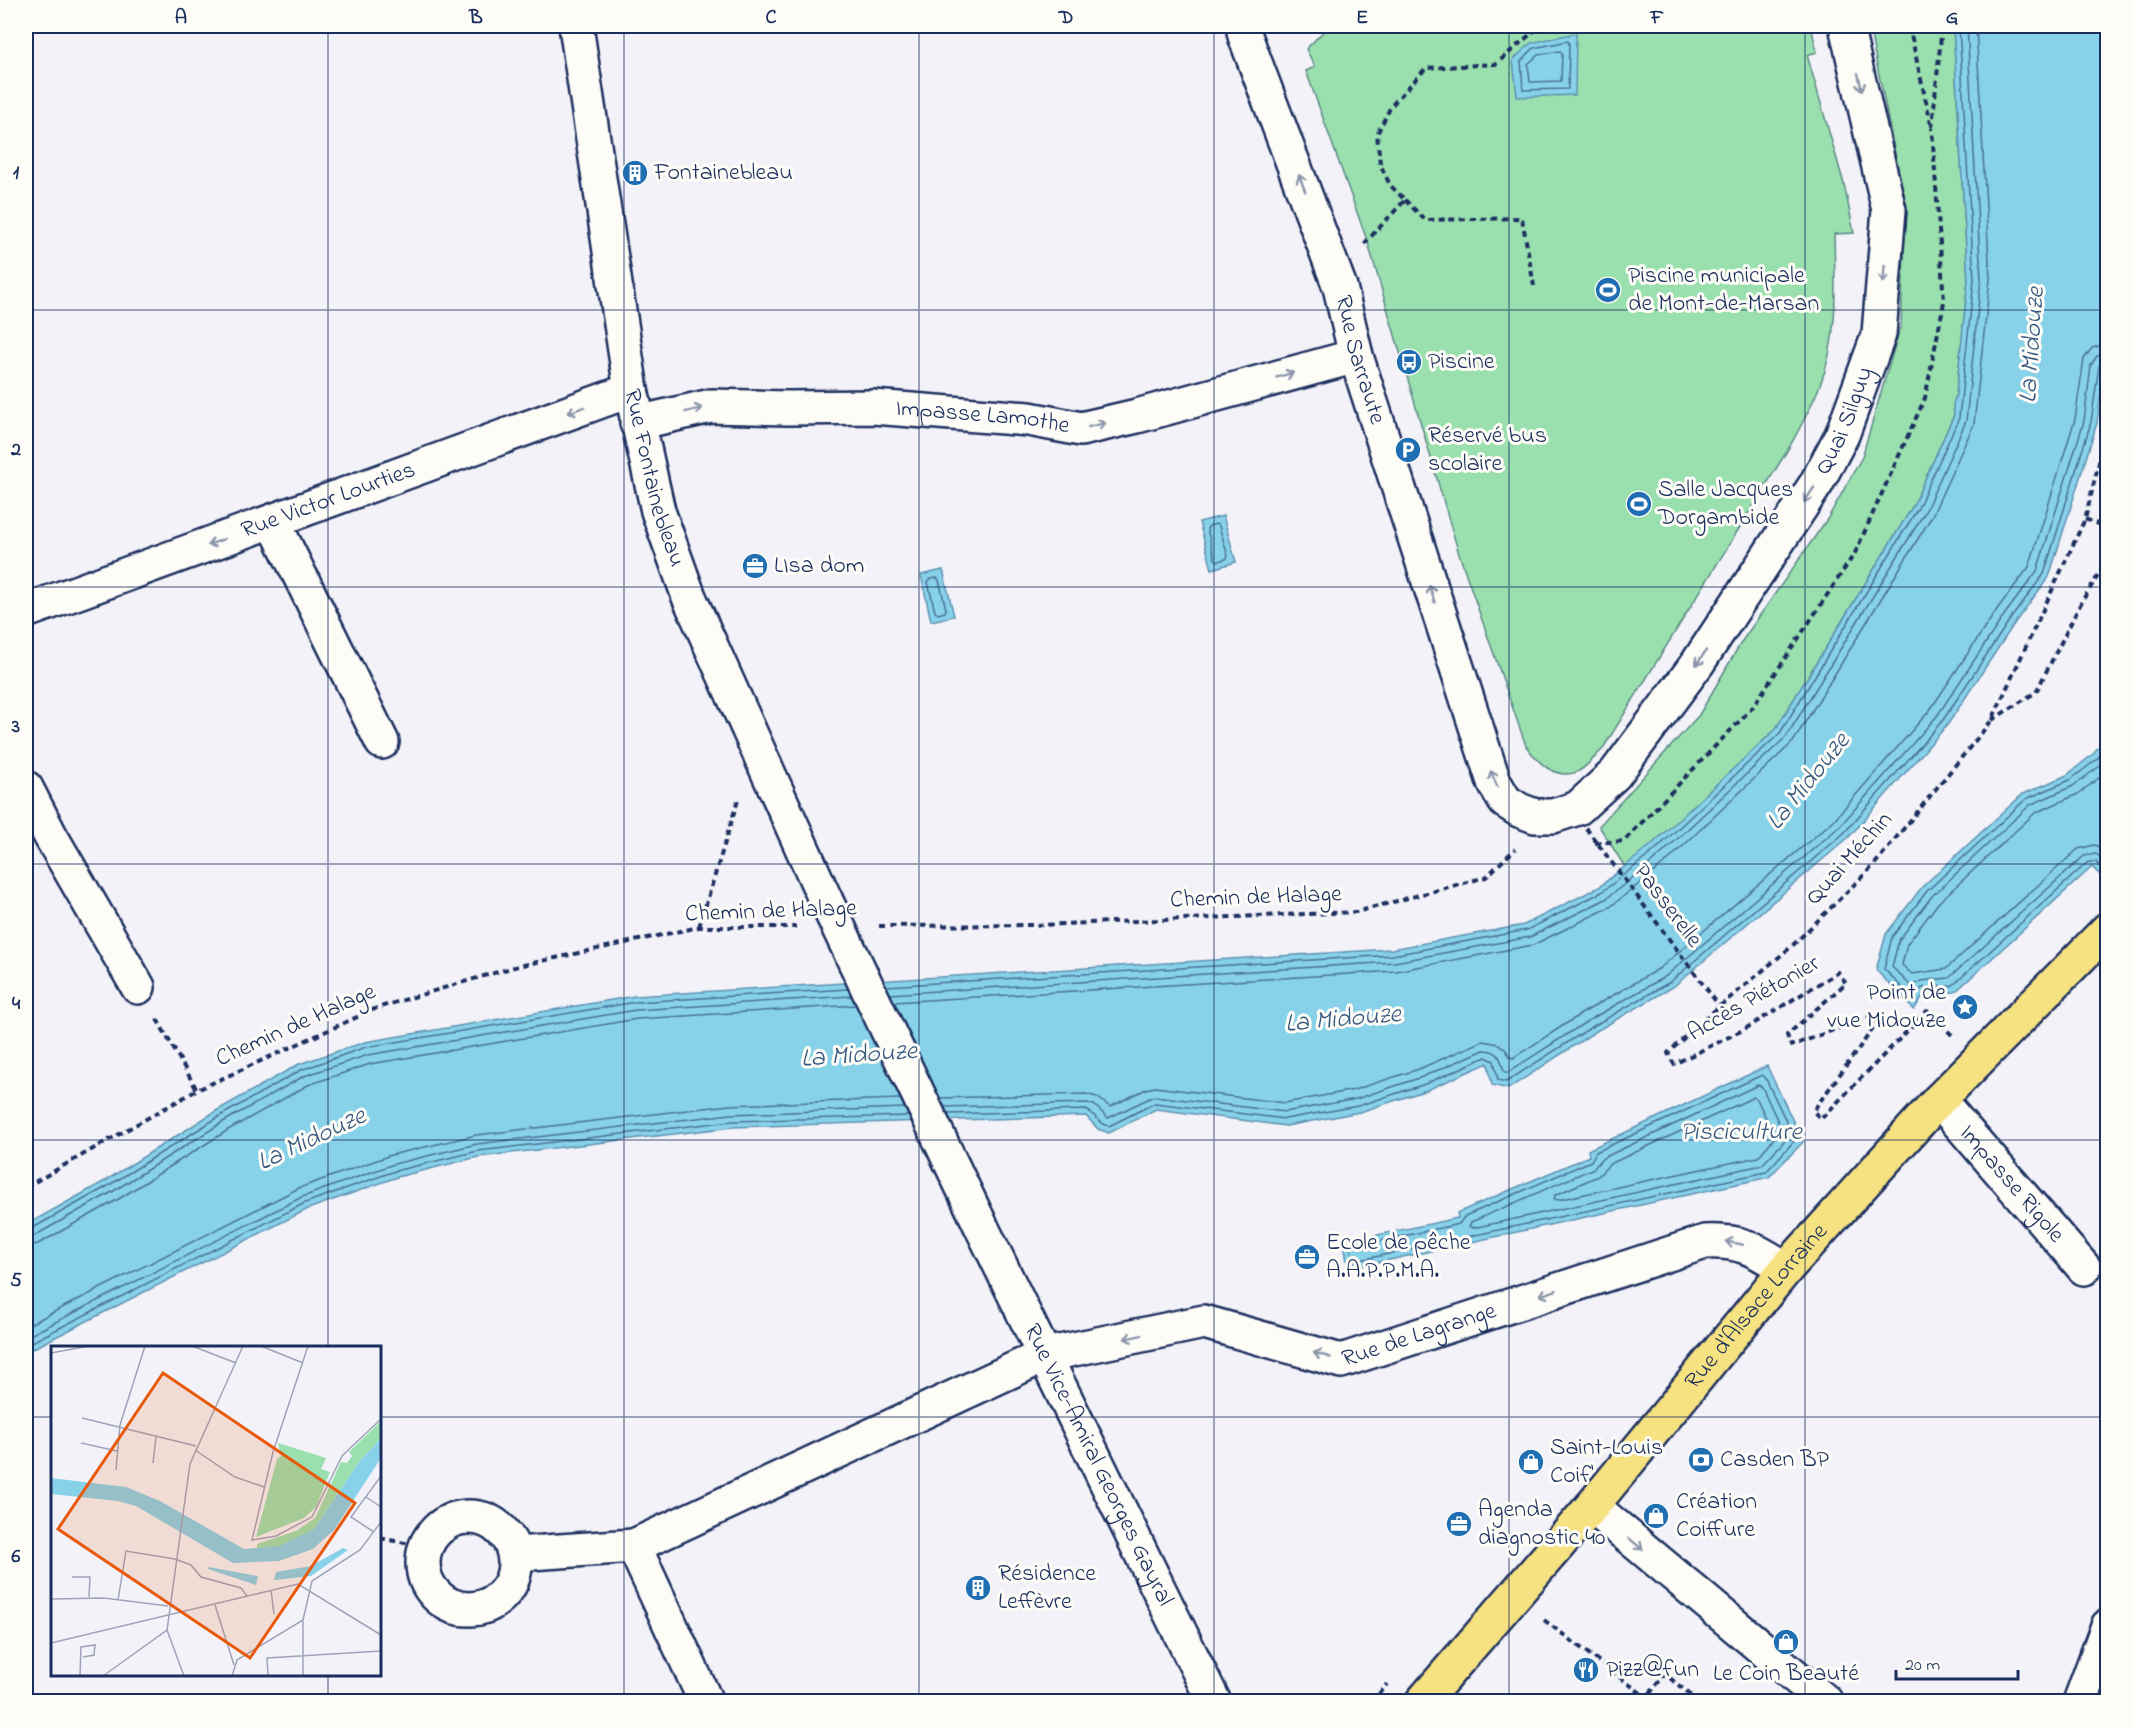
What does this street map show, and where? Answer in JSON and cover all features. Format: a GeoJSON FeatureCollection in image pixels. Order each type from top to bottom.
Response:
{"type":"FeatureCollection","features":[{"type":"Feature","properties":{"kind":"main road","name":"Rue d'Alsace Lorraine"},"geometry":{"type":"LineString","coordinates":[[1422,1701],[1592,1506],[1786,1269],[1939,1100],[2104,939]]}},
{"type":"Feature","properties":{"kind":"street","name":"Rue Fontainebleau"},"geometry":{"type":"LineString","coordinates":[[576,26],[631,390],[658,511],[689,597],[826,902],[982,1228]]}},
{"type":"Feature","properties":{"kind":"street","name":"Rue Sarraute"},"geometry":{"type":"LineString","coordinates":[[1243,26],[1340,287],[1356,356],[1494,782],[1505,801],[1535,816]]}},
{"type":"Feature","properties":{"kind":"street","name":"Quai Silguy"},"geometry":{"type":"LineString","coordinates":[[1535,816],[1553,816],[1578,808],[1615,774],[1697,664],[1816,484],[1842,435],[1880,334],[1889,210],[1846,26]]}},
{"type":"Feature","properties":{"kind":"street","name":"Impasse Lamothe"},"geometry":{"type":"LineString","coordinates":[[637,423],[711,406],[873,407],[1029,419],[1081,429],[1137,416],[1356,356]]}},
{"type":"Feature","properties":{"kind":"street","name":"Rue Victor Lourties"},"geometry":{"type":"LineString","coordinates":[[26,611],[631,390]]}},
{"type":"Feature","properties":{"kind":"street"},"geometry":{"type":"LineString","coordinates":[[273,521],[382,742]]}},
{"type":"Feature","properties":{"kind":"street"},"geometry":{"type":"LineString","coordinates":[[26,788],[38,840],[138,987]]}},
{"type":"Feature","properties":{"kind":"street","name":"Impasse Rigole"},"geometry":{"type":"LineString","coordinates":[[1939,1100],[2084,1268]]}},
{"type":"Feature","properties":{"kind":"street","name":"Rue Vice-Amiral Georges Gayral"},"geometry":{"type":"LineString","coordinates":[[982,1228],[1214,1701]]}},
{"type":"Feature","properties":{"kind":"street","name":"Rue de Lagrange"},"geometry":{"type":"LineString","coordinates":[[634,1546],[1045,1355],[1204,1323],[1341,1361],[1705,1242],[1726,1241],[1744,1245],[1786,1269]]}},
{"type":"Feature","properties":{"kind":"street"},"geometry":{"type":"LineString","coordinates":[[1592,1506],[1826,1701]]}},
{"type":"Feature","properties":{"kind":"street"},"geometry":{"type":"LineString","coordinates":[[473,1517],[487,1520],[500,1528],[509,1539],[515,1554],[515,1569],[511,1584],[502,1596],[489,1605],[474,1609],[458,1608],[444,1602],[432,1591],[425,1578],[423,1563],[425,1547],[433,1534],[444,1524],[473,1517]]}},
{"type":"Feature","properties":{"kind":"street"},"geometry":{"type":"LineString","coordinates":[[515,1554],[634,1546],[706,1701]]}},
{"type":"Feature","properties":{"kind":"street"},"geometry":{"type":"LineString","coordinates":[[2080,1701],[2108,1626]]}},
{"type":"Feature","properties":{"kind":"path"},"geometry":{"type":"LineString","coordinates":[[1534,286],[1522,218],[1425,220],[1390,185],[1380,164],[1377,134],[1392,106],[1426,68],[1496,64],[1540,26]]}},
{"type":"Feature","properties":{"kind":"path"},"geometry":{"type":"LineString","coordinates":[[1909,26],[1932,128],[1942,26]]}},
{"type":"Feature","properties":{"kind":"path"},"geometry":{"type":"LineString","coordinates":[[1367,242],[1406,200]]}},
{"type":"Feature","properties":{"kind":"path","name":"Quai Méchin"},"geometry":{"type":"LineString","coordinates":[[1720,1007],[1791,947],[1874,865],[1992,720],[2085,519],[2108,426]]}},
{"type":"Feature","properties":{"kind":"path"},"geometry":{"type":"LineString","coordinates":[[2085,519],[2108,528]]}},
{"type":"Feature","properties":{"kind":"path","name":"Quai Méchin"},"geometry":{"type":"LineString","coordinates":[[1992,720],[2036,692],[2082,601],[2108,560]]}},
{"type":"Feature","properties":{"kind":"path"},"geometry":{"type":"LineString","coordinates":[[699,927],[738,799]]}},
{"type":"Feature","properties":{"kind":"path","name":"Chemin de Halage"},"geometry":{"type":"LineString","coordinates":[[871,926],[1039,925],[1356,912],[1486,877],[1519,844],[1535,816]]}},
{"type":"Feature","properties":{"kind":"path","name":"Passerelle"},"geometry":{"type":"LineString","coordinates":[[1586,828],[1720,1007]]}},
{"type":"Feature","properties":{"kind":"path","name":"Chemin de Halage"},"geometry":{"type":"LineString","coordinates":[[26,1187],[197,1090],[377,1008],[514,967],[699,927],[800,927]]}},
{"type":"Feature","properties":{"kind":"path","name":"Accès Piétonier"},"geometry":{"type":"LineString","coordinates":[[1720,1007],[1668,1053],[1674,1064],[1745,1029],[1838,972],[1846,983],[1787,1035],[1791,1046],[1871,1016],[1878,1022],[1813,1111],[1821,1119],[1927,1011],[1959,1041]]}},
{"type":"Feature","properties":{"kind":"path"},"geometry":{"type":"LineString","coordinates":[[138,987],[197,1090]]}},
{"type":"Feature","properties":{"kind":"path"},"geometry":{"type":"LineString","coordinates":[[381,1538],[425,1547]]}},
{"type":"Feature","properties":{"kind":"path"},"geometry":{"type":"LineString","coordinates":[[1514,1597],[1647,1697]]}},
{"type":"Feature","properties":{"kind":"path"},"geometry":{"type":"LineString","coordinates":[[1643,1701],[1665,1674],[1699,1701]]}},
{"type":"Feature","properties":{"kind":"green space","name":"Piscine municipale de Mont-de-Marsan"},"geometry":{"type":"Polygon","coordinates":[[[1329,26],[1811,26],[1817,52],[1807,55],[1844,184],[1854,233],[1834,234],[1835,311],[1826,367],[1813,402],[1787,451],[1602,750],[1577,772],[1561,774],[1554,772],[1541,763],[1526,746],[1459,554],[1368,243],[1306,71],[1315,67],[1306,49],[1329,26]]]}},
{"type":"Feature","properties":{"kind":"green space"},"geometry":{"type":"Polygon","coordinates":[[[1869,26],[1953,26],[1968,280],[1954,415],[1913,506],[1775,730],[1625,867],[1599,826],[1699,715],[1742,641],[1828,518],[1862,457],[1901,325],[1906,207],[1869,26]]]}},
{"type":"Feature","properties":{"kind":"water","name":"La Midouze"},"geometry":{"type":"Polygon","coordinates":[[[1953,26],[2103,26],[2108,64],[2107,344],[2097,423],[2049,577],[2016,621],[1948,724],[1849,837],[1673,987],[1593,1033],[1508,1089],[1492,1085],[1488,1063],[1427,1090],[1360,1112],[1286,1126],[1156,1109],[1109,1133],[1098,1129],[1086,1116],[733,1127],[478,1157],[397,1177],[308,1209],[26,1352],[26,1225],[105,1181],[216,1111],[299,1064],[365,1042],[635,996],[1392,949],[1524,925],[1599,887],[1649,847],[1775,730],[1913,506],[1954,415],[1953,405],[1968,280],[1953,26]]]}},
{"type":"Feature","properties":{"kind":"water"},"geometry":{"type":"Polygon","coordinates":[[[1576,33],[1575,95],[1517,97],[1513,60],[1531,43],[1576,33]]]}},
{"type":"Feature","properties":{"kind":"water"},"geometry":{"type":"Polygon","coordinates":[[[1223,516],[1236,562],[1212,569],[1199,522],[1223,516]]]}},
{"type":"Feature","properties":{"kind":"water"},"geometry":{"type":"Polygon","coordinates":[[[943,570],[954,616],[931,621],[921,575],[943,570]]]}},
{"type":"Feature","properties":{"kind":"water"},"geometry":{"type":"Polygon","coordinates":[[[2107,736],[2107,877],[2105,880],[2092,867],[1955,992],[1924,994],[1914,1010],[1876,970],[1886,934],[1922,887],[2023,794],[2067,775],[2092,755],[2107,736]]]}},
{"type":"Feature","properties":{"kind":"water","name":"Pisciculture"},"geometry":{"type":"Polygon","coordinates":[[[1767,1066],[1803,1142],[1769,1177],[1348,1269],[1344,1242],[1458,1218],[1457,1213],[1589,1156],[1588,1150],[1767,1066]]]}},
{"type":"Feature","properties":{"kind":"place","name":"Fontainebleau"},"geometry":{"type":"Point","coordinates":[635,173]}},
{"type":"Feature","properties":{"kind":"place","name":"Piscine municipale de Mont-de-Marsan"},"geometry":{"type":"Point","coordinates":[1608,290]}},
{"type":"Feature","properties":{"kind":"place","name":"Piscine"},"geometry":{"type":"Point","coordinates":[1409,362]}},
{"type":"Feature","properties":{"kind":"place","name":"Réservé bus scolaire"},"geometry":{"type":"Point","coordinates":[1408,450]}},
{"type":"Feature","properties":{"kind":"place","name":"Salle Jacques Dorgambide"},"geometry":{"type":"Point","coordinates":[1639,504]}},
{"type":"Feature","properties":{"kind":"place","name":"LIsa dom"},"geometry":{"type":"Point","coordinates":[755,566]}},
{"type":"Feature","properties":{"kind":"place","name":"Point de vue Midouze"},"geometry":{"type":"Point","coordinates":[1965,1007]}},
{"type":"Feature","properties":{"kind":"place","name":"Ecole de pêche A.A.P.P.M.A."},"geometry":{"type":"Point","coordinates":[1307,1257]}},
{"type":"Feature","properties":{"kind":"place","name":"Casden BP"},"geometry":{"type":"Point","coordinates":[1701,1460]}},
{"type":"Feature","properties":{"kind":"place","name":"Saint-Louis Coif'"},"geometry":{"type":"Point","coordinates":[1531,1462]}},
{"type":"Feature","properties":{"kind":"place","name":"Création Coiffure"},"geometry":{"type":"Point","coordinates":[1656,1516]}},
{"type":"Feature","properties":{"kind":"place","name":"Agenda diagnostic 40"},"geometry":{"type":"Point","coordinates":[1459,1524]}},
{"type":"Feature","properties":{"kind":"place","name":"Résidence Leffèvre"},"geometry":{"type":"Point","coordinates":[978,1588]}},
{"type":"Feature","properties":{"kind":"place","name":"Le Coin Beauté"},"geometry":{"type":"Point","coordinates":[1786,1642]}},
{"type":"Feature","properties":{"kind":"place","name":"Pizz@fun"},"geometry":{"type":"Point","coordinates":[1586,1670]}}]}
